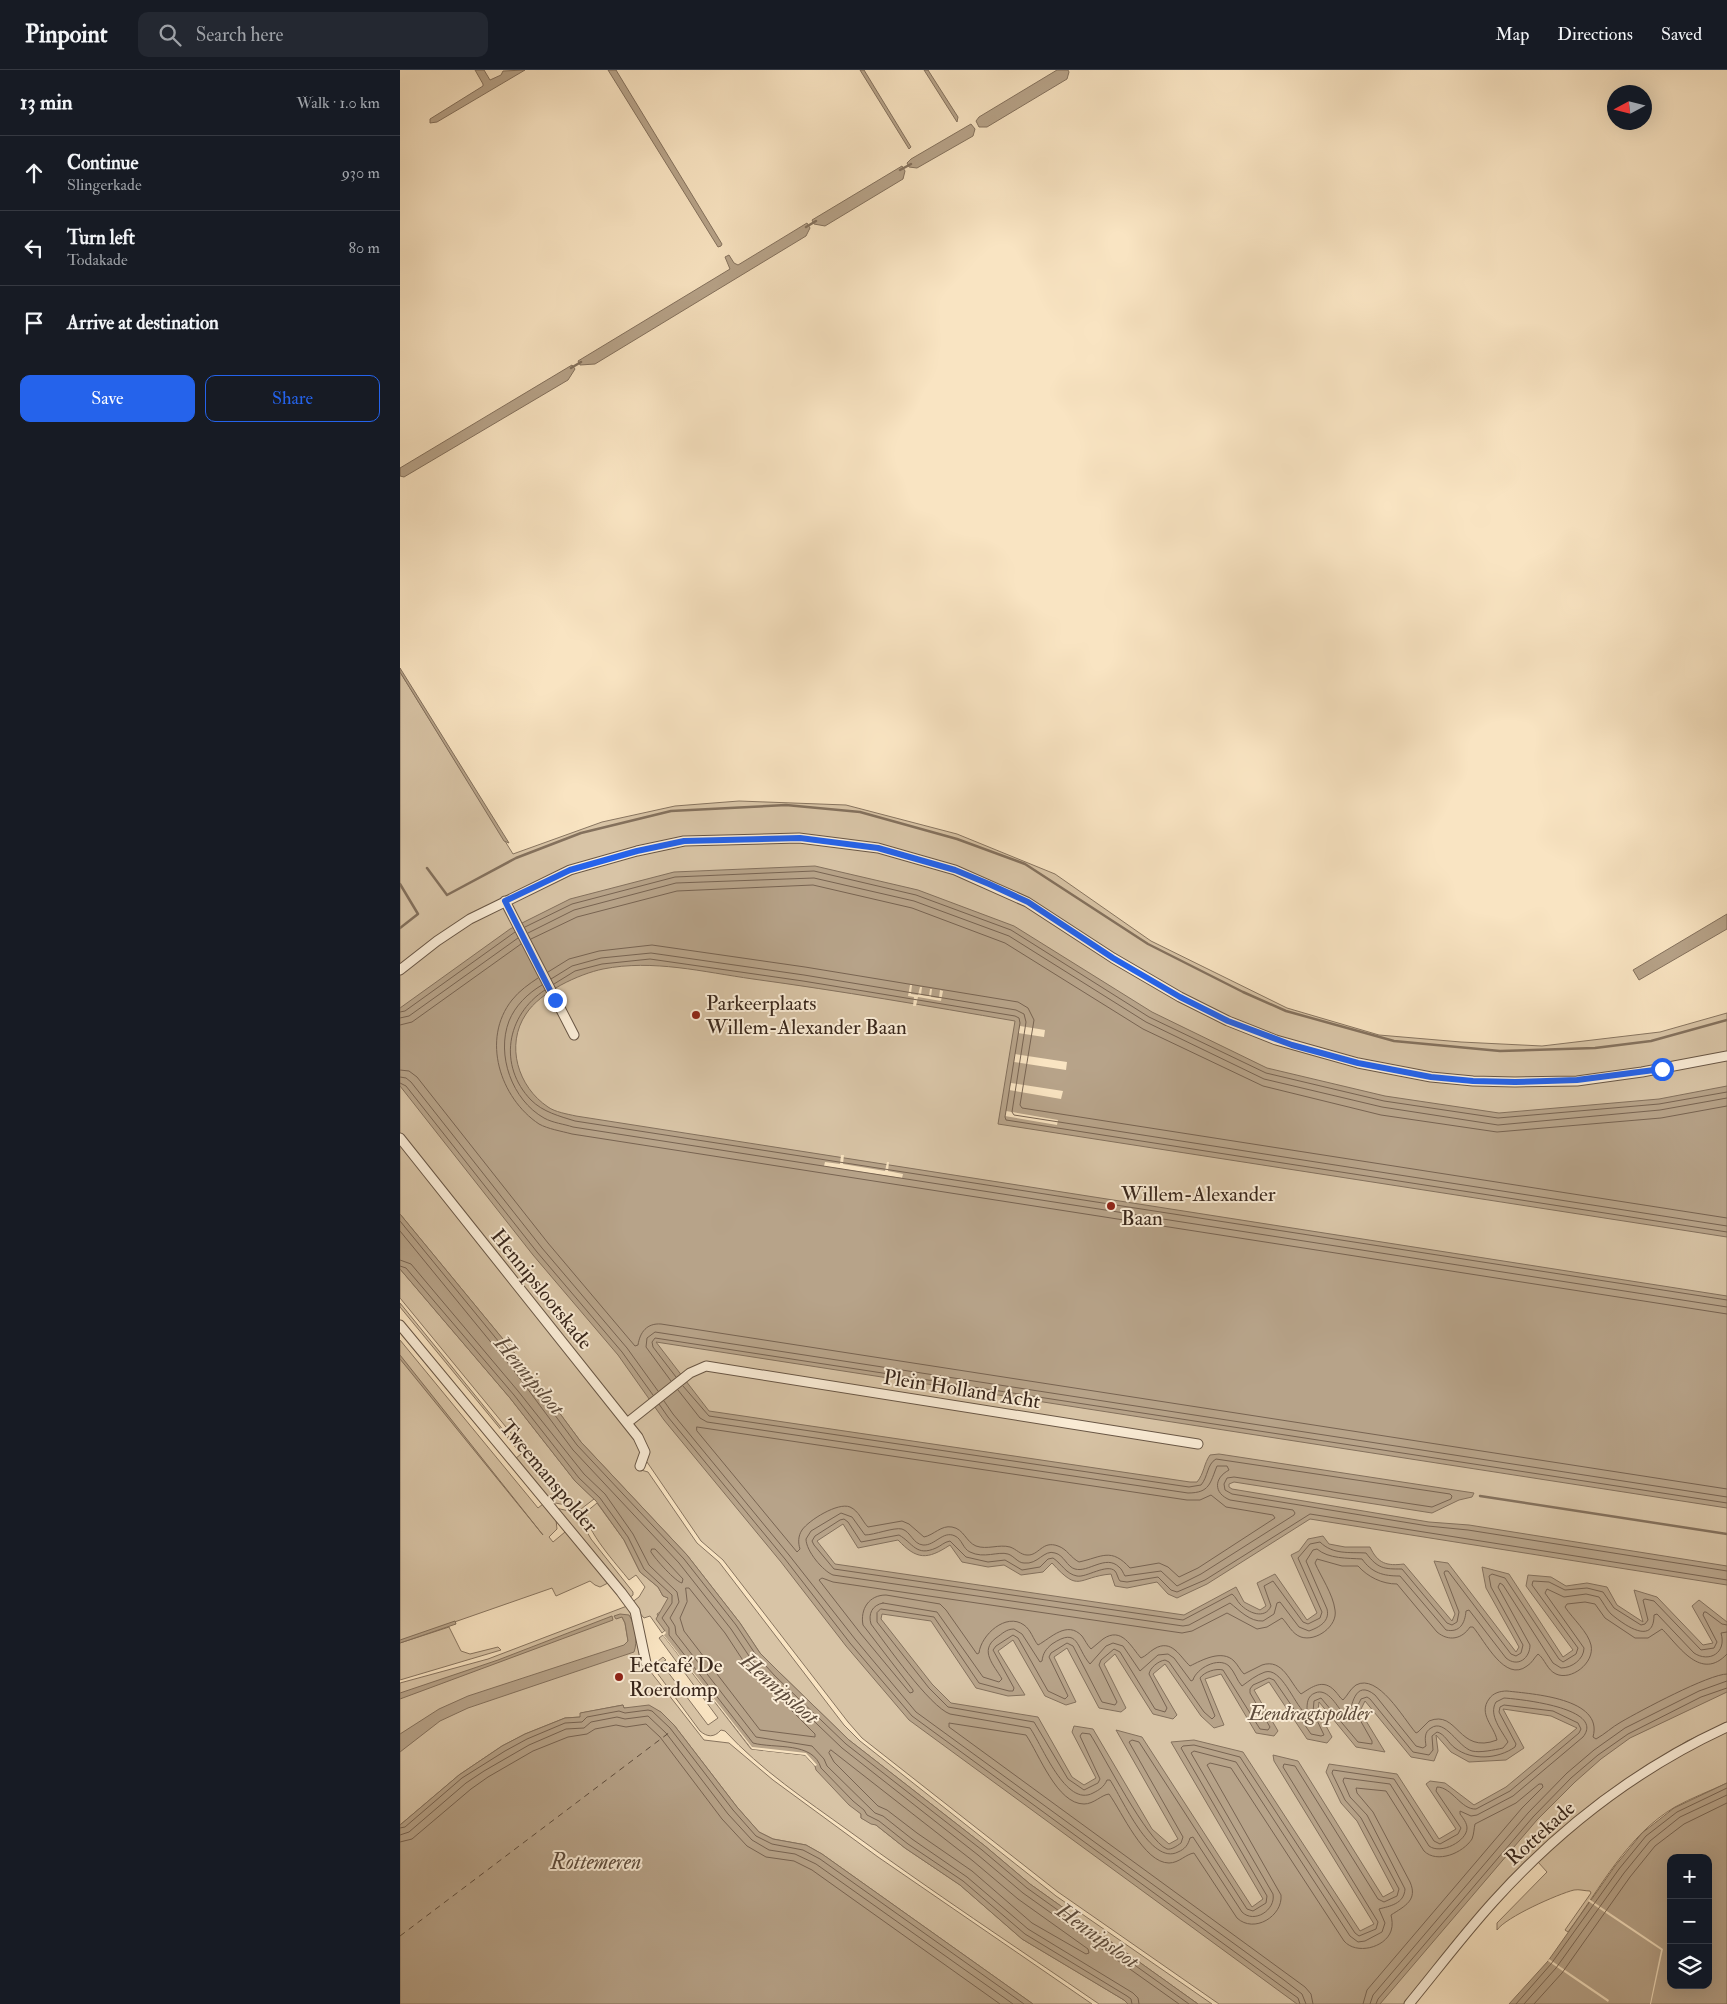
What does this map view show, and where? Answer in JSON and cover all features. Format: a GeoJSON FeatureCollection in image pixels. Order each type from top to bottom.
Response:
{"type":"FeatureCollection","features":[{"type":"Feature","properties":{"kind":"street"},"geometry":{"type":"LineString","coordinates":[[400,970],[449,932],[505,901],[570,870],[637,851],[684,841],[800,838],[878,848],[916,857],[955,870],[1028,902],[1113,958],[1180,997],[1228,1021],[1276,1040],[1358,1063],[1431,1077],[1515,1082],[1586,1079],[1642,1072],[1727,1056]]}},
{"type":"Feature","properties":{"kind":"street"},"geometry":{"type":"LineString","coordinates":[[505,901],[574,1035]]}},
{"type":"Feature","properties":{"kind":"street","name":"Hennipslootskade"},"geometry":{"type":"LineString","coordinates":[[400,1138],[643,1444],[645,1452],[640,1466]]}},
{"type":"Feature","properties":{"kind":"street","name":"Tweemanspolder"},"geometry":{"type":"LineString","coordinates":[[400,1325],[622,1592],[635,1610],[646,1663]]}},
{"type":"Feature","properties":{"kind":"street","name":"Plein Holland Acht"},"geometry":{"type":"LineString","coordinates":[[627,1423],[690,1373],[706,1366],[1198,1444]]}},
{"type":"Feature","properties":{"kind":"street","name":"Rottekade"},"geometry":{"type":"LineString","coordinates":[[1409,2004],[1494,1901],[1552,1843],[1622,1786],[1689,1744],[1727,1727]]}},
{"type":"Feature","properties":{"kind":"green space","name":"Eendragtspolder"},"geometry":{"type":"Polygon","coordinates":[[[400,672],[513,854],[602,822],[675,806],[739,801],[846,805],[957,834],[1055,874],[1151,941],[1287,1008],[1379,1035],[1542,1046],[1660,1032],[1727,1013],[1727,1723],[1687,1741],[1621,1783],[1547,1843],[1405,2004],[1219,2004],[1058,1892],[862,1738],[723,1560],[701,1541],[647,1462],[641,1470],[648,1472],[697,1543],[719,1562],[844,1725],[860,1741],[1056,1896],[1212,2004],[1198,2004],[1030,1884],[985,1846],[849,1740],[760,1653],[740,1623],[687,1555],[581,1442],[521,1361],[400,1214],[400,672]]]}},
{"type":"Feature","properties":{"kind":"green space"},"geometry":{"type":"Polygon","coordinates":[[[400,1269],[510,1398],[575,1481],[594,1499],[581,1509],[574,1507],[561,1494],[400,1298],[400,1269]]]}},
{"type":"Feature","properties":{"kind":"green space"},"geometry":{"type":"Polygon","coordinates":[[[400,1303],[566,1505],[550,1502],[515,1459],[521,1454],[400,1307],[400,1303]]]}},
{"type":"Feature","properties":{"kind":"green space"},"geometry":{"type":"Polygon","coordinates":[[[400,1340],[538,1508],[543,1504],[556,1520],[557,1529],[549,1537],[553,1542],[565,1532],[571,1534],[610,1582],[600,1587],[590,1581],[556,1596],[552,1588],[400,1641],[400,1340]]]}},
{"type":"Feature","properties":{"kind":"green space"},"geometry":{"type":"Polygon","coordinates":[[[597,1503],[624,1540],[640,1572],[658,1587],[663,1596],[669,1598],[663,1610],[657,1614],[665,1631],[662,1633],[650,1616],[644,1618],[631,1603],[639,1597],[645,1587],[636,1575],[629,1580],[590,1528],[586,1512],[597,1503]]]}},
{"type":"Feature","properties":{"kind":"green space"},"geometry":{"type":"Polygon","coordinates":[[[556,1508],[573,1512],[581,1521],[591,1539],[633,1592],[633,1595],[629,1598],[556,1508]]]}},
{"type":"Feature","properties":{"kind":"green space"},"geometry":{"type":"Polygon","coordinates":[[[627,1606],[634,1617],[644,1671],[650,1671],[704,1740],[729,1743],[773,1780],[878,1857],[1092,2004],[1033,2004],[822,1854],[806,1845],[773,1839],[759,1832],[737,1807],[674,1725],[661,1712],[624,1708],[623,1705],[581,1713],[581,1717],[565,1718],[525,1734],[502,1746],[459,1775],[400,1825],[400,1683],[488,1659],[627,1606]],[[622,1617],[628,1641],[624,1645],[630,1653],[632,1619],[622,1617]]]}},
{"type":"Feature","properties":{"kind":"green space"},"geometry":{"type":"Polygon","coordinates":[[[449,1627],[461,1651],[470,1654],[498,1647],[501,1650],[400,1680],[400,1643],[449,1627]]]}},
{"type":"Feature","properties":{"kind":"green space"},"geometry":{"type":"Polygon","coordinates":[[[663,1635],[751,1749],[805,1755],[843,1798],[861,1814],[861,1818],[876,1825],[905,1848],[960,1885],[1022,1939],[1128,2004],[1099,2004],[800,1796],[754,1759],[725,1731],[721,1730],[710,1736],[700,1731],[652,1666],[663,1657],[666,1660],[661,1663],[708,1725],[718,1718],[659,1638],[663,1635]]]}},
{"type":"Feature","properties":{"kind":"green space"},"geometry":{"type":"Polygon","coordinates":[[[1727,1731],[1727,1783],[1675,1807],[1643,1832],[1616,1864],[1568,1932],[1565,1930],[1591,1893],[1590,1891],[1574,1890],[1556,1896],[1521,1913],[1497,1930],[1497,1923],[1547,1872],[1538,1862],[1597,1810],[1645,1775],[1727,1731]]]}},
{"type":"Feature","properties":{"kind":"water"},"geometry":{"type":"Polygon","coordinates":[[[475,70],[484,70],[490,80],[501,75],[503,71],[525,70],[437,122],[430,123],[430,119],[483,86],[475,70]]]}},
{"type":"Feature","properties":{"kind":"water"},"geometry":{"type":"Polygon","coordinates":[[[608,70],[616,70],[722,244],[721,246],[718,247],[608,70]]]}},
{"type":"Feature","properties":{"kind":"water"},"geometry":{"type":"Polygon","coordinates":[[[860,70],[864,70],[911,147],[909,149],[860,70]]]}},
{"type":"Feature","properties":{"kind":"water"},"geometry":{"type":"Polygon","coordinates":[[[924,70],[928,70],[958,117],[957,122],[924,70]]]}},
{"type":"Feature","properties":{"kind":"water"},"geometry":{"type":"Polygon","coordinates":[[[1057,70],[1068,70],[1067,79],[987,127],[979,127],[976,121],[979,117],[1057,70]]]}},
{"type":"Feature","properties":{"kind":"water"},"geometry":{"type":"Polygon","coordinates":[[[971,124],[975,129],[973,136],[917,168],[909,167],[907,163],[911,159],[971,124]]]}},
{"type":"Feature","properties":{"kind":"water"},"geometry":{"type":"Polygon","coordinates":[[[902,166],[905,171],[903,179],[825,226],[814,224],[812,220],[902,166]]]}},
{"type":"Feature","properties":{"kind":"water"},"geometry":{"type":"Polygon","coordinates":[[[807,223],[810,228],[806,236],[595,364],[580,365],[578,361],[730,269],[725,257],[729,255],[734,263],[738,265],[807,223]]]}},
{"type":"Feature","properties":{"kind":"water"},"geometry":{"type":"Polygon","coordinates":[[[572,365],[575,369],[568,380],[404,477],[400,476],[400,468],[572,365]]]}},
{"type":"Feature","properties":{"kind":"water"},"geometry":{"type":"Polygon","coordinates":[[[400,668],[509,843],[504,841],[400,672],[400,668]]]}},
{"type":"Feature","properties":{"kind":"water"},"geometry":{"type":"Polygon","coordinates":[[[815,866],[918,890],[1014,926],[1152,1012],[1267,1068],[1385,1096],[1499,1113],[1659,1099],[1727,1086],[1727,1237],[998,1124],[1015,1021],[917,1004],[697,970],[659,966],[622,966],[593,971],[550,991],[532,1006],[526,1014],[516,1039],[518,1065],[522,1077],[538,1099],[548,1107],[561,1113],[1727,1296],[1727,1508],[656,1342],[709,1411],[1190,1482],[1197,1482],[1210,1455],[1219,1454],[1474,1493],[1472,1497],[1459,1500],[1432,1513],[1234,1482],[1229,1484],[1229,1487],[1232,1489],[1429,1522],[1469,1525],[1727,1566],[1727,1585],[1310,1519],[1207,1584],[1177,1598],[1168,1594],[1157,1582],[1127,1588],[1115,1586],[1111,1574],[1074,1581],[1052,1563],[1043,1572],[1021,1575],[1004,1565],[988,1567],[962,1562],[950,1545],[935,1553],[923,1556],[911,1551],[898,1540],[858,1548],[843,1524],[817,1541],[835,1564],[1184,1615],[1236,1587],[1244,1602],[1260,1610],[1266,1606],[1257,1583],[1275,1574],[1307,1620],[1317,1613],[1291,1555],[1299,1551],[1308,1539],[1323,1536],[1329,1544],[1345,1547],[1370,1547],[1376,1557],[1384,1563],[1393,1565],[1404,1564],[1452,1621],[1455,1614],[1434,1561],[1448,1563],[1516,1652],[1519,1647],[1486,1588],[1482,1567],[1509,1574],[1563,1657],[1573,1650],[1526,1586],[1528,1575],[1551,1577],[1566,1586],[1587,1583],[1607,1587],[1617,1605],[1643,1622],[1634,1590],[1657,1597],[1703,1645],[1713,1643],[1692,1606],[1699,1600],[1727,1622],[1727,1692],[1630,1738],[1601,1759],[1575,1782],[1537,1820],[1380,2004],[1297,2004],[909,1720],[846,1646],[781,1562],[664,1420],[618,1355],[533,1255],[400,1086],[400,1008],[510,929],[570,899],[674,872],[815,866]],[[882,1614],[881,1619],[932,1684],[951,1703],[1038,1717],[1072,1777],[1084,1785],[1096,1778],[1072,1732],[1074,1726],[1093,1729],[1152,1829],[1169,1844],[1178,1839],[1116,1730],[1142,1737],[1252,1907],[1263,1899],[1171,1742],[1194,1740],[1243,1752],[1360,1931],[1374,1924],[1274,1761],[1273,1755],[1298,1761],[1383,1897],[1394,1891],[1357,1821],[1341,1803],[1326,1772],[1329,1764],[1397,1774],[1439,1839],[1456,1829],[1426,1784],[1430,1781],[1445,1783],[1474,1805],[1506,1787],[1577,1728],[1551,1716],[1503,1709],[1524,1748],[1506,1760],[1469,1762],[1451,1752],[1436,1735],[1438,1751],[1434,1761],[1411,1757],[1365,1701],[1360,1711],[1385,1752],[1356,1747],[1319,1702],[1318,1711],[1332,1737],[1327,1743],[1307,1739],[1269,1682],[1254,1690],[1278,1731],[1274,1736],[1256,1733],[1221,1674],[1205,1679],[1224,1725],[1214,1728],[1201,1716],[1165,1664],[1153,1674],[1177,1715],[1173,1719],[1153,1714],[1115,1654],[1104,1664],[1126,1708],[1121,1712],[1099,1708],[1067,1648],[1054,1657],[1076,1702],[1066,1705],[1045,1696],[1013,1640],[998,1651],[1025,1695],[1008,1696],[976,1688],[931,1621],[882,1614]]]}},
{"type":"Feature","properties":{"kind":"water"},"geometry":{"type":"Polygon","coordinates":[[[1727,914],[1727,929],[1639,980],[1633,970],[1727,914]]]}},
{"type":"Feature","properties":{"kind":"water","name":"Hennipsloot"},"geometry":{"type":"Polygon","coordinates":[[[400,1214],[521,1361],[581,1442],[687,1555],[740,1623],[760,1653],[779,1672],[849,1740],[985,1846],[1030,1884],[1198,2004],[1128,2004],[1022,1939],[960,1885],[905,1848],[876,1825],[861,1818],[861,1814],[849,1805],[816,1770],[815,1766],[805,1755],[752,1749],[662,1633],[665,1631],[656,1619],[668,1598],[663,1596],[658,1587],[640,1572],[624,1540],[596,1501],[575,1481],[510,1398],[400,1269],[400,1214]]]}},
{"type":"Feature","properties":{"kind":"water"},"geometry":{"type":"Polygon","coordinates":[[[400,1355],[543,1535],[400,1359],[400,1355]]]}},
{"type":"Feature","properties":{"kind":"water"},"geometry":{"type":"Polygon","coordinates":[[[620,1614],[629,1615],[633,1623],[636,1638],[634,1652],[468,1708],[440,1721],[400,1752],[400,1734],[439,1709],[468,1696],[624,1645],[628,1641],[625,1623],[622,1617],[616,1619],[614,1616],[620,1614]]]}},
{"type":"Feature","properties":{"kind":"water"},"geometry":{"type":"Polygon","coordinates":[[[612,1616],[613,1620],[400,1699],[400,1693],[498,1660],[612,1616]]]}},
{"type":"Feature","properties":{"kind":"water"},"geometry":{"type":"Polygon","coordinates":[[[455,1621],[456,1624],[400,1643],[400,1640],[455,1621]]]}},
{"type":"Feature","properties":{"kind":"water","name":"Rottemeren"},"geometry":{"type":"Polygon","coordinates":[[[623,1705],[624,1708],[649,1705],[661,1712],[674,1725],[737,1807],[759,1832],[773,1839],[806,1845],[822,1854],[1033,2004],[400,2004],[400,1825],[459,1775],[502,1746],[525,1734],[565,1718],[580,1717],[580,1713],[623,1705]]]}},
{"type":"Feature","properties":{"kind":"water"},"geometry":{"type":"Polygon","coordinates":[[[1727,1783],[1727,2004],[1509,2004],[1548,1961],[1615,1866],[1642,1833],[1674,1808],[1727,1783]]]}},
{"type":"Feature","properties":{"kind":"pier"},"geometry":{"type":"Polygon","coordinates":[[[910,985],[912,985],[911,994],[918,995],[920,987],[922,987],[921,995],[929,996],[930,989],[932,989],[931,997],[939,998],[940,990],[943,991],[941,1001],[918,997],[916,1006],[913,1006],[914,997],[908,996],[910,985]]]}},
{"type":"Feature","properties":{"kind":"pier"},"geometry":{"type":"Polygon","coordinates":[[[1020,1026],[1045,1030],[1044,1037],[1018,1033],[1020,1026]]]}},
{"type":"Feature","properties":{"kind":"pier"},"geometry":{"type":"Polygon","coordinates":[[[1015,1054],[1067,1062],[1066,1070],[1014,1062],[1015,1054]]]}},
{"type":"Feature","properties":{"kind":"pier"},"geometry":{"type":"Polygon","coordinates":[[[1011,1083],[1063,1091],[1061,1099],[1009,1090],[1011,1083]]]}},
{"type":"Feature","properties":{"kind":"pier"},"geometry":{"type":"Polygon","coordinates":[[[1006,1111],[1058,1120],[1057,1125],[1005,1116],[1006,1111]]]}},
{"type":"Feature","properties":{"kind":"pier"},"geometry":{"type":"Polygon","coordinates":[[[841,1155],[844,1155],[843,1164],[885,1171],[887,1162],[889,1162],[888,1171],[903,1174],[902,1178],[824,1166],[825,1162],[840,1164],[841,1155]]]}},
{"type":"Feature","properties":{"kind":"pier"},"geometry":{"type":"Polygon","coordinates":[[[665,1631],[664,1635],[752,1747],[806,1753],[817,1765],[815,1766],[805,1755],[752,1749],[663,1635],[660,1635],[665,1631]]]}},
{"type":"Feature","properties":{"kind":"pier"},"geometry":{"type":"Polygon","coordinates":[[[1589,1899],[1663,1949],[1651,2004],[1661,1950],[1588,1901],[1589,1899]]]}},
{"type":"Feature","properties":{"kind":"pier"},"geometry":{"type":"Polygon","coordinates":[[[1549,1959],[1609,2000],[1608,2002],[1548,1961],[1549,1959]]]}},
{"type":"Feature","properties":{"kind":"waterway"},"geometry":{"type":"LineString","coordinates":[[900,170],[911,164]]}},
{"type":"Feature","properties":{"kind":"waterway"},"geometry":{"type":"LineString","coordinates":[[806,227],[816,221]]}},
{"type":"Feature","properties":{"kind":"waterway"},"geometry":{"type":"LineString","coordinates":[[571,368],[581,362]]}},
{"type":"Feature","properties":{"kind":"waterway"},"geometry":{"type":"LineString","coordinates":[[427,868],[447,895],[516,858],[581,833],[671,811],[786,805],[860,812],[957,839],[1025,864],[1148,944],[1243,992],[1286,1011],[1394,1041],[1500,1051],[1595,1048],[1651,1041],[1727,1020]]}},
{"type":"Feature","properties":{"kind":"waterway"},"geometry":{"type":"LineString","coordinates":[[400,884],[418,914],[400,928]]}},
{"type":"Feature","properties":{"kind":"waterway"},"geometry":{"type":"LineString","coordinates":[[1480,1496],[1727,1534]]}},
{"type":"Feature","properties":{"kind":"ferry route"},"geometry":{"type":"LineString","coordinates":[[400,1936],[670,1732]]}},
{"type":"Feature","properties":{"kind":"place","name":"Parkeerplaats Willem-Alexander Baan"},"geometry":{"type":"Point","coordinates":[696,1015]}},
{"type":"Feature","properties":{"kind":"place","name":"Willem-Alexander Baan"},"geometry":{"type":"Point","coordinates":[1111,1206]}},
{"type":"Feature","properties":{"kind":"place","name":"Eetcafé De Roerdomp"},"geometry":{"type":"Point","coordinates":[619,1677]}},
{"type":"Feature","properties":{"kind":"route"},"geometry":{"type":"LineString","coordinates":[[555,1000],[505,901],[570,870],[637,851],[684,841],[800,838],[878,848],[916,857],[955,870],[1028,902],[1113,958],[1180,997],[1228,1021],[1276,1040],[1358,1063],[1431,1077],[1515,1082],[1577,1080],[1662,1069]]}}]}
